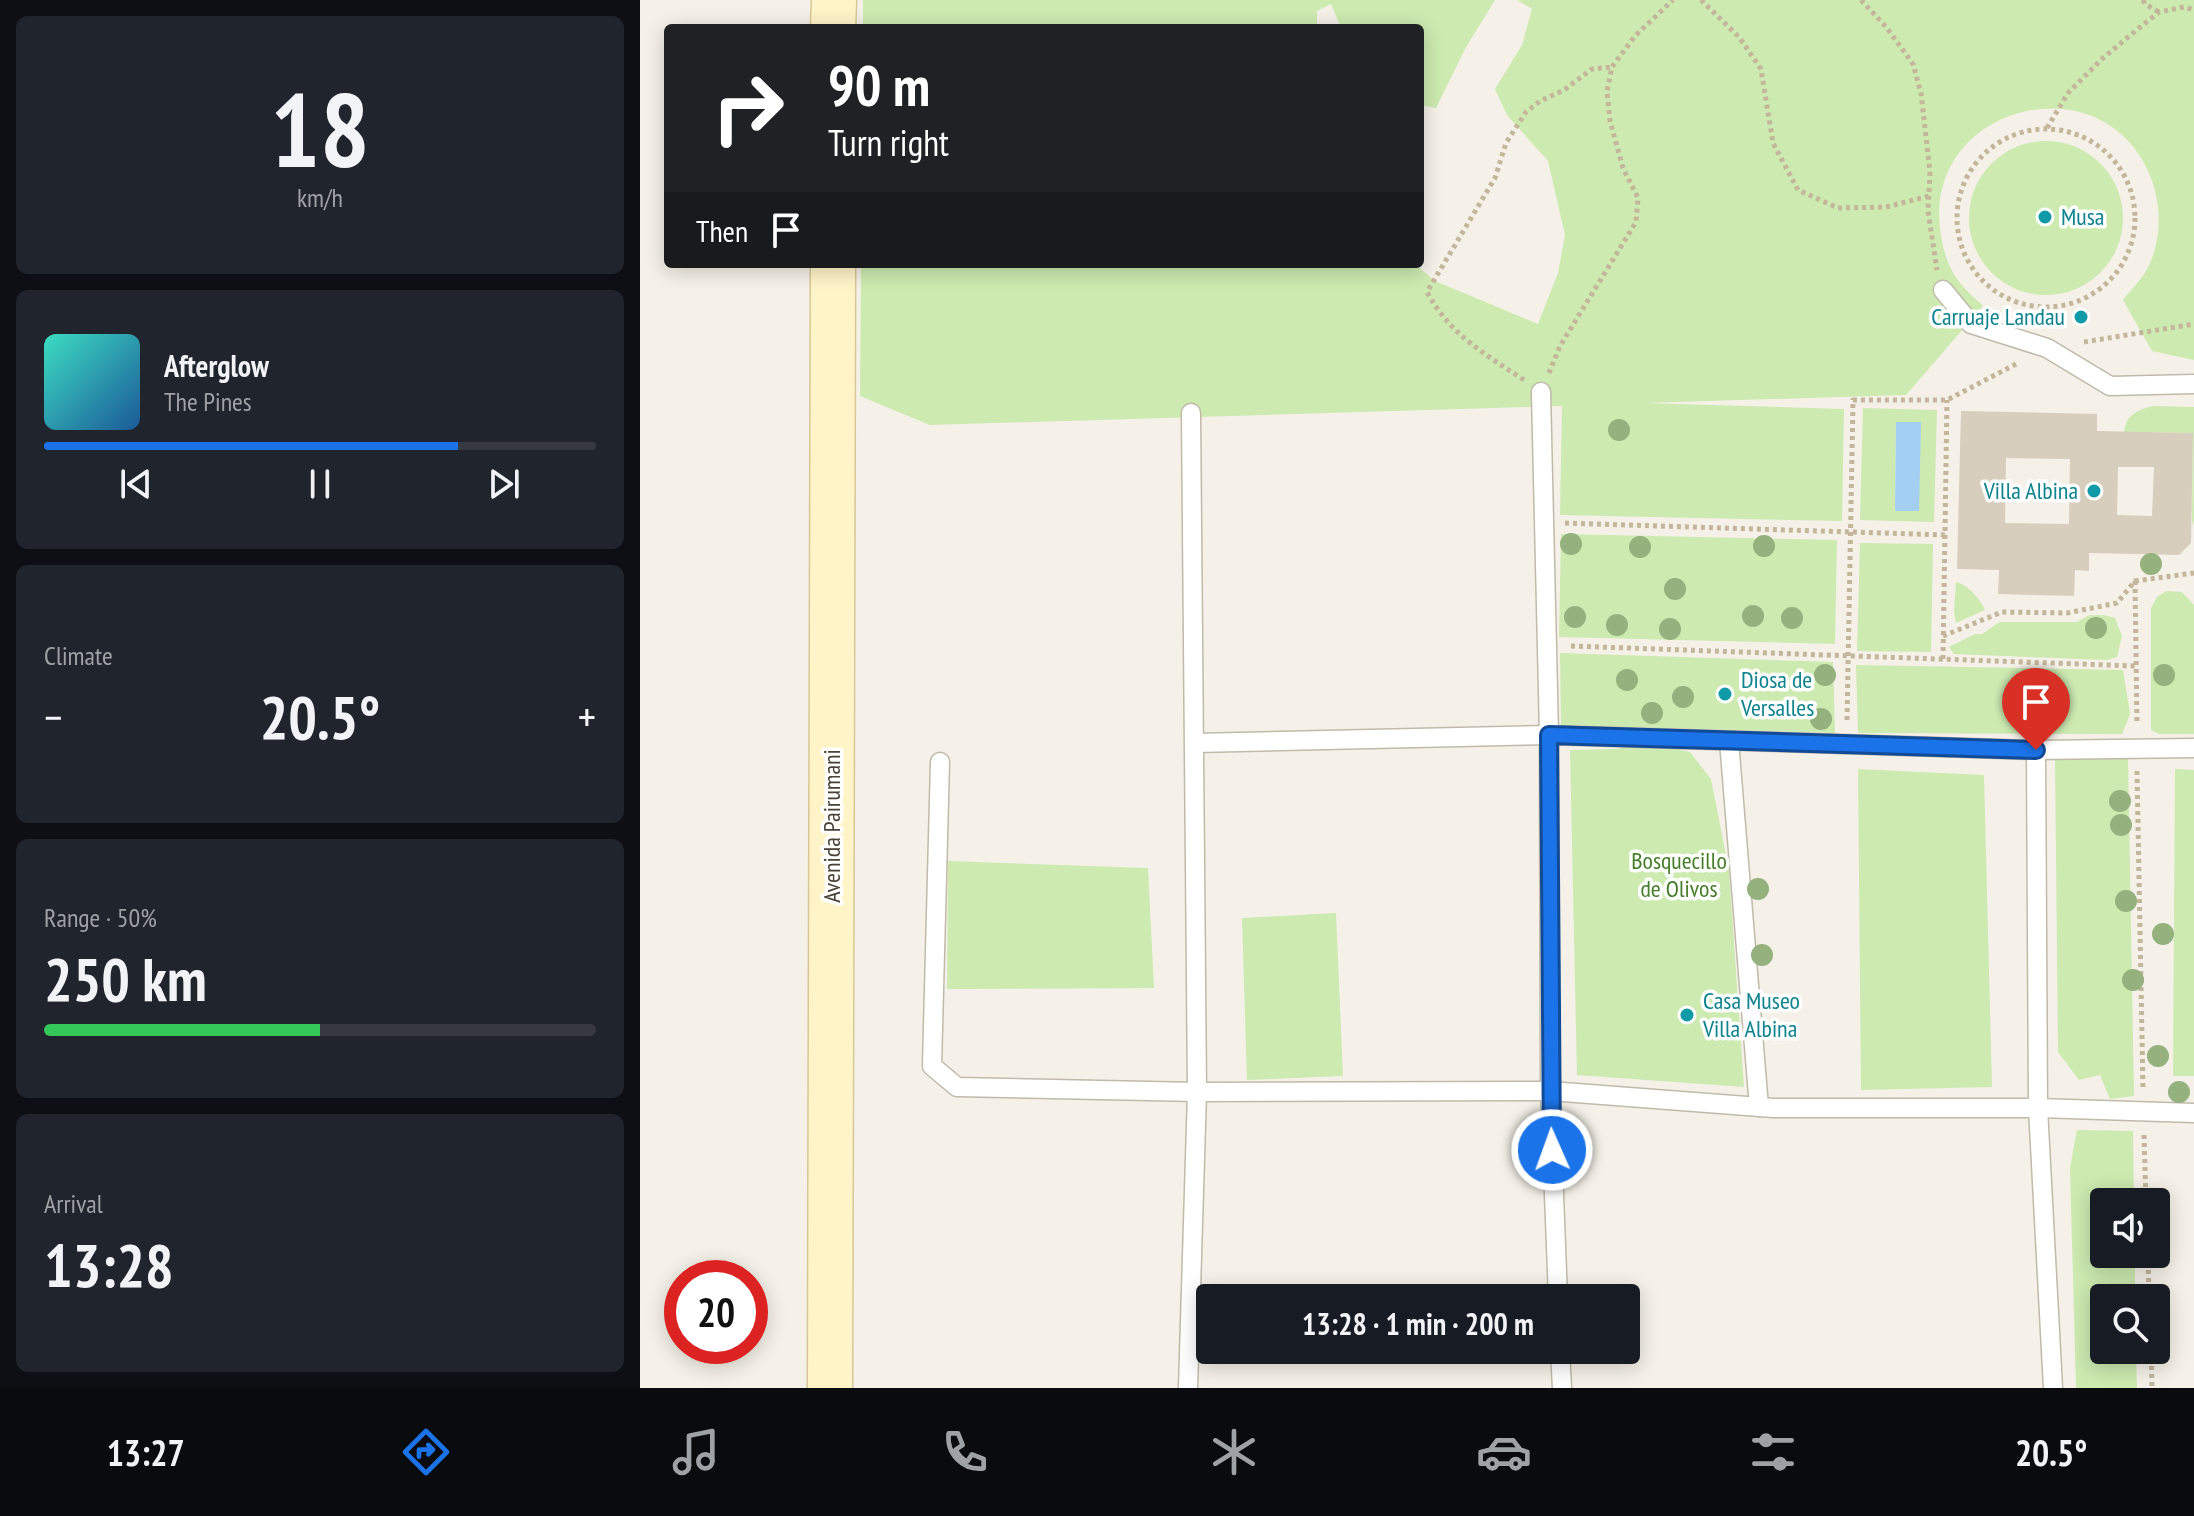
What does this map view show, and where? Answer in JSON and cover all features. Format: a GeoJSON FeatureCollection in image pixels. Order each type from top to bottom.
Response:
{"type":"FeatureCollection","features":[{"type":"Feature","properties":{"kind":"main road"},"geometry":{"type":"LineString","coordinates":[[833,24],[834,0]]}},
{"type":"Feature","properties":{"kind":"main road","name":"Avenida Pairumani"},"geometry":{"type":"LineString","coordinates":[[830,1388],[833,268]]}},
{"type":"Feature","properties":{"kind":"lane"},"geometry":{"type":"LineString","coordinates":[[1943,290],[1971,324],[2047,348],[2110,386],[2194,384]]}},
{"type":"Feature","properties":{"kind":"lane"},"geometry":{"type":"LineString","coordinates":[[1541,392],[1549,735],[1550,1091],[1557,1284]]}},
{"type":"Feature","properties":{"kind":"lane"},"geometry":{"type":"LineString","coordinates":[[1188,1388],[1197,1092],[1191,413]]}},
{"type":"Feature","properties":{"kind":"lane"},"geometry":{"type":"LineString","coordinates":[[1195,743],[1549,735],[2036,750],[2194,748]]}},
{"type":"Feature","properties":{"kind":"lane"},"geometry":{"type":"LineString","coordinates":[[1729,741],[1759,1107]]}},
{"type":"Feature","properties":{"kind":"lane"},"geometry":{"type":"LineString","coordinates":[[2036,750],[2038,1108],[2053,1388]]}},
{"type":"Feature","properties":{"kind":"lane"},"geometry":{"type":"LineString","coordinates":[[940,762],[932,1066],[957,1087],[1197,1092],[1550,1091],[1759,1107],[2038,1108],[2194,1113]]}},
{"type":"Feature","properties":{"kind":"lane"},"geometry":{"type":"LineString","coordinates":[[1561,1364],[1562,1388]]}},
{"type":"Feature","properties":{"kind":"path"},"geometry":{"type":"LineString","coordinates":[[1612,67],[1592,69],[1526,112],[1506,143],[1495,178],[1427,292],[1438,312],[1466,342],[1541,392],[1560,346],[1636,222],[1638,198],[1623,168],[1610,121],[1607,91],[1612,67],[1635,36],[1673,0]]}},
{"type":"Feature","properties":{"kind":"path"},"geometry":{"type":"LineString","coordinates":[[1701,0],[1739,37],[1761,69],[1773,143],[1798,190],[1838,208],[1886,207],[1929,196]]}},
{"type":"Feature","properties":{"kind":"path"},"geometry":{"type":"LineString","coordinates":[[1861,0],[1887,28],[1913,64],[1921,93],[1930,172],[1934,260],[1943,290]]}},
{"type":"Feature","properties":{"kind":"path"},"geometry":{"type":"LineString","coordinates":[[2143,0],[2159,12]]}},
{"type":"Feature","properties":{"kind":"path"},"geometry":{"type":"LineString","coordinates":[[2047,129],[2068,93],[2102,59],[2159,12],[2184,7],[2194,10]]}},
{"type":"Feature","properties":{"kind":"path"},"geometry":{"type":"LineString","coordinates":[[2047,129],[2074,133],[2099,145],[2118,165],[2131,190],[2136,216],[2132,244],[2120,268],[2111,278],[2101,288],[2077,302],[2050,307],[2022,304],[1996,292],[1975,272],[1968,260],[1956,220],[1960,191],[1973,166],[1993,146],[2019,133],[2047,129]]}},
{"type":"Feature","properties":{"kind":"path"},"geometry":{"type":"LineString","coordinates":[[1847,745],[1853,400],[1947,400],[2047,348],[2194,324]]}},
{"type":"Feature","properties":{"kind":"path"},"geometry":{"type":"LineString","coordinates":[[1943,659],[1947,400]]}},
{"type":"Feature","properties":{"kind":"path"},"geometry":{"type":"LineString","coordinates":[[1544,522],[1945,535]]}},
{"type":"Feature","properties":{"kind":"path"},"geometry":{"type":"LineString","coordinates":[[1943,636],[2002,612],[2067,613],[2117,603],[2135,581],[2194,573]]}},
{"type":"Feature","properties":{"kind":"path"},"geometry":{"type":"LineString","coordinates":[[2135,581],[2146,1188]]}},
{"type":"Feature","properties":{"kind":"path"},"geometry":{"type":"LineString","coordinates":[[1546,645],[2136,666]]}},
{"type":"Feature","properties":{"kind":"path"},"geometry":{"type":"LineString","coordinates":[[2151,1364],[2152,1388]]}},
{"type":"Feature","properties":{"kind":"green space"},"geometry":{"type":"Polygon","coordinates":[[[863,0],[1495,0],[1466,47],[1436,108],[1424,106],[1424,24],[1339,24],[1331,4],[1317,11],[1317,24],[863,24],[863,0]]]}},
{"type":"Feature","properties":{"kind":"green space"},"geometry":{"type":"Polygon","coordinates":[[[1517,0],[2194,0],[2194,360],[2152,351],[2123,300],[2146,271],[2158,237],[2157,201],[2151,178],[2128,141],[2097,118],[2061,109],[2023,112],[1989,126],[1961,151],[1943,185],[1940,228],[1953,274],[1983,306],[1906,395],[1644,403],[1844,409],[1842,521],[1560,515],[1562,406],[930,425],[860,396],[861,268],[1420,268],[1435,281],[1538,324],[1558,273],[1565,235],[1548,161],[1507,115],[1495,89],[1522,45],[1532,9],[1517,0]]]}},
{"type":"Feature","properties":{"kind":"green space"},"geometry":{"type":"Polygon","coordinates":[[[2046,141],[2076,146],[2101,163],[2118,188],[2123,218],[2118,248],[2101,273],[2076,290],[2046,295],[2016,290],[1991,273],[1974,248],[1969,218],[1974,188],[1991,163],[2016,146],[2046,141]]]}},
{"type":"Feature","properties":{"kind":"green space"},"geometry":{"type":"Polygon","coordinates":[[[2153,406],[2194,407],[2192,526],[2193,433],[2124,432],[2133,414],[2153,406]]]}},
{"type":"Feature","properties":{"kind":"green space"},"geometry":{"type":"Polygon","coordinates":[[[1863,408],[1937,410],[1934,522],[1860,520],[1863,408]],[[1896,422],[1895,511],[1920,422],[1896,422]]]}},
{"type":"Feature","properties":{"kind":"green space"},"geometry":{"type":"Polygon","coordinates":[[[1561,534],[1837,540],[1835,644],[1559,637],[1561,534]]]}},
{"type":"Feature","properties":{"kind":"green space"},"geometry":{"type":"Polygon","coordinates":[[[1860,543],[1933,544],[1931,652],[1857,651],[1860,543]]]}},
{"type":"Feature","properties":{"kind":"green space"},"geometry":{"type":"Polygon","coordinates":[[[1956,582],[1973,593],[1985,610],[1956,623],[1954,612],[1956,582]]]}},
{"type":"Feature","properties":{"kind":"green space"},"geometry":{"type":"Polygon","coordinates":[[[2167,591],[2182,592],[2194,605],[2194,734],[2159,734],[2151,730],[2151,608],[2157,597],[2167,591]]]}},
{"type":"Feature","properties":{"kind":"green space"},"geometry":{"type":"Polygon","coordinates":[[[2089,615],[2115,618],[2122,636],[2117,657],[2107,660],[1954,654],[1949,647],[1975,634],[1982,634],[2000,622],[2077,622],[2089,615]]]}},
{"type":"Feature","properties":{"kind":"green space"},"geometry":{"type":"Polygon","coordinates":[[[1560,653],[1833,662],[1835,733],[1561,725],[1560,653]]]}},
{"type":"Feature","properties":{"kind":"green space"},"geometry":{"type":"Polygon","coordinates":[[[1856,665],[2123,670],[2130,714],[2122,734],[1858,733],[1856,665]]]}},
{"type":"Feature","properties":{"kind":"green space","name":"Bosquecillo de Olivos"},"geometry":{"type":"Polygon","coordinates":[[[1664,746],[1690,752],[1711,779],[1729,871],[1744,1087],[1577,1075],[1570,750],[1664,746]]]}},
{"type":"Feature","properties":{"kind":"green space"},"geometry":{"type":"Polygon","coordinates":[[[2128,757],[2134,1096],[2110,1099],[2100,1075],[2079,1080],[2058,1052],[2055,758],[2128,757]]]}},
{"type":"Feature","properties":{"kind":"green space"},"geometry":{"type":"Polygon","coordinates":[[[1858,769],[1984,775],[1992,1087],[1861,1090],[1858,769]]]}},
{"type":"Feature","properties":{"kind":"green space"},"geometry":{"type":"Polygon","coordinates":[[[2175,769],[2194,770],[2194,1076],[2173,1076],[2175,769]]]}},
{"type":"Feature","properties":{"kind":"green space"},"geometry":{"type":"Polygon","coordinates":[[[948,861],[1148,868],[1154,988],[947,989],[948,861]]]}},
{"type":"Feature","properties":{"kind":"green space"},"geometry":{"type":"Polygon","coordinates":[[[1336,913],[1343,1076],[1247,1080],[1242,918],[1336,913]]]}},
{"type":"Feature","properties":{"kind":"green space"},"geometry":{"type":"Polygon","coordinates":[[[2077,1130],[2133,1131],[2134,1188],[2090,1188],[2090,1268],[2135,1268],[2135,1284],[2090,1284],[2090,1364],[2136,1364],[2137,1388],[2076,1388],[2070,1168],[2077,1130]]]}},
{"type":"Feature","properties":{"kind":"water"},"geometry":{"type":"Polygon","coordinates":[[[1896,422],[1921,422],[1919,511],[1895,511],[1896,422]]]}},
{"type":"Feature","properties":{"kind":"building","name":"Villa Albina"},"geometry":{"type":"Polygon","coordinates":[[[1961,411],[2097,414],[2097,431],[2193,433],[2191,543],[2179,555],[2089,553],[2089,571],[2075,570],[2074,596],[1998,594],[1999,570],[1957,569],[1961,411]],[[2006,458],[2005,523],[2069,524],[2070,459],[2006,458]],[[2118,467],[2117,515],[2152,516],[2154,467],[2118,467]]]}},
{"type":"Feature","properties":{"kind":"place","name":"Musa"},"geometry":{"type":"Point","coordinates":[2045,217]}},
{"type":"Feature","properties":{"kind":"place","name":"Carruaje Landau"},"geometry":{"type":"Point","coordinates":[2081,317]}},
{"type":"Feature","properties":{"kind":"place","name":"Villa Albina"},"geometry":{"type":"Point","coordinates":[2094,491]}},
{"type":"Feature","properties":{"kind":"place","name":"Diosa de Versalles"},"geometry":{"type":"Point","coordinates":[1725,694]}},
{"type":"Feature","properties":{"kind":"place","name":"Casa Museo Villa Albina"},"geometry":{"type":"Point","coordinates":[1687,1015]}},
{"type":"Feature","properties":{"kind":"route"},"geometry":{"type":"LineString","coordinates":[[1552,1150],[1549,735],[2036,750]]}}]}
